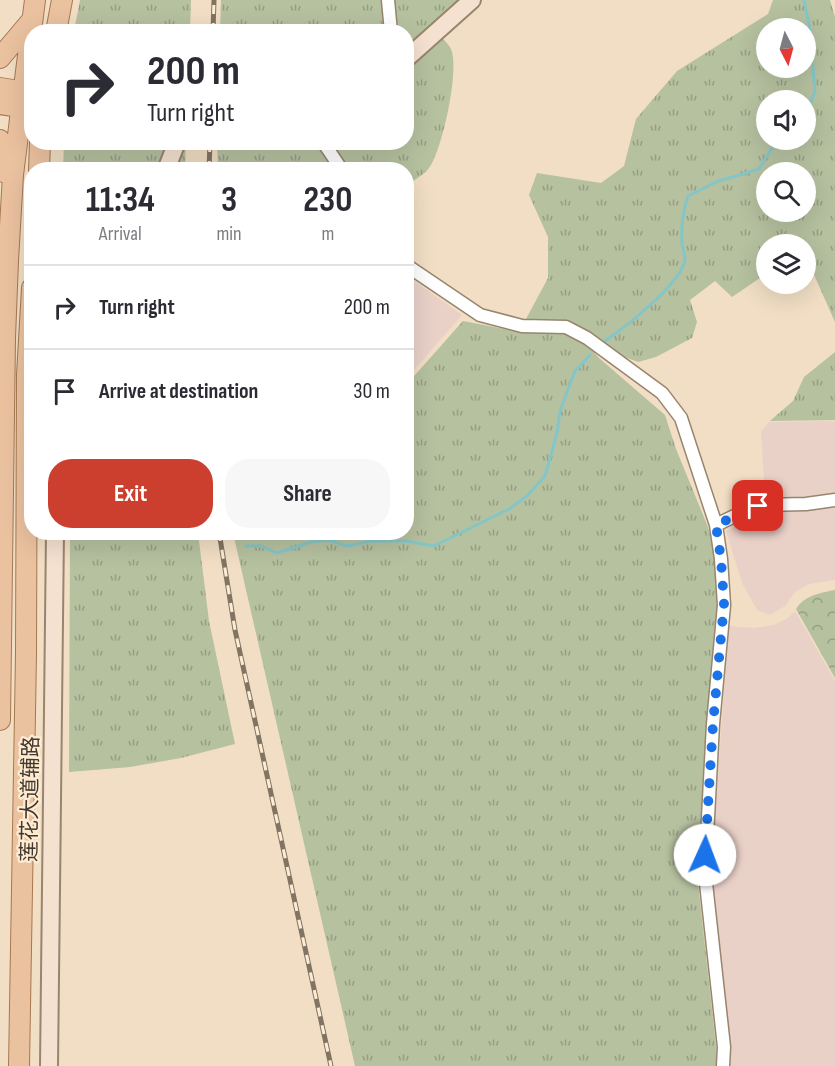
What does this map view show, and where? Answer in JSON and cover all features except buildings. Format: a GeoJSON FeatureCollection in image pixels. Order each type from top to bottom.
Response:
{"type":"FeatureCollection","features":[{"type":"Feature","properties":{"kind":"main road"},"geometry":{"type":"LineString","coordinates":[[57,24],[61,2]]}},
{"type":"Feature","properties":{"kind":"main road"},"geometry":{"type":"LineString","coordinates":[[0,58],[35,5]]}},
{"type":"Feature","properties":{"kind":"main road"},"geometry":{"type":"LineString","coordinates":[[33,24],[35,5]]}},
{"type":"Feature","properties":{"kind":"main road"},"geometry":{"type":"LineString","coordinates":[[0,88],[24,99]]}},
{"type":"Feature","properties":{"kind":"main road"},"geometry":{"type":"LineString","coordinates":[[0,104],[24,100]]}},
{"type":"Feature","properties":{"kind":"main road"},"geometry":{"type":"LineString","coordinates":[[0,720],[5,338],[13,175],[24,116]]}},
{"type":"Feature","properties":{"kind":"main road"},"geometry":{"type":"LineString","coordinates":[[0,140],[4,158],[0,194]]}},
{"type":"Feature","properties":{"kind":"main road"},"geometry":{"type":"LineString","coordinates":[[0,201],[13,175]]}},
{"type":"Feature","properties":{"kind":"main road"},"geometry":{"type":"LineString","coordinates":[[19,1066],[26,540]]}},
{"type":"Feature","properties":{"kind":"street"},"geometry":{"type":"LineString","coordinates":[[388,0],[390,24]]}},
{"type":"Feature","properties":{"kind":"street"},"geometry":{"type":"LineString","coordinates":[[414,52],[472,0]]}},
{"type":"Feature","properties":{"kind":"street"},"geometry":{"type":"LineString","coordinates":[[414,270],[480,315],[522,326],[566,327],[587,338],[662,393],[681,418],[716,525],[724,604],[712,735],[705,874],[724,1047],[723,1066]]}},
{"type":"Feature","properties":{"kind":"street"},"geometry":{"type":"LineString","coordinates":[[716,525],[758,506],[835,500]]}},
{"type":"Feature","properties":{"kind":"street","name":"莲花大道辅路"},"geometry":{"type":"LineString","coordinates":[[49,1066],[55,540]]}},
{"type":"Feature","properties":{"kind":"shaded area"},"geometry":{"type":"Polygon","coordinates":[[[414,281],[462,315],[414,370],[414,281]]]}},
{"type":"Feature","properties":{"kind":"shaded area"},"geometry":{"type":"Polygon","coordinates":[[[835,421],[835,580],[809,584],[795,592],[785,606],[770,615],[757,610],[742,583],[726,531],[758,511],[766,510],[761,432],[769,422],[835,421]]]}},
{"type":"Feature","properties":{"kind":"shaded area"},"geometry":{"type":"Polygon","coordinates":[[[795,611],[835,681],[835,1066],[729,1066],[712,868],[728,626],[753,628],[774,625],[788,618],[795,611]]]}},
{"type":"Feature","properties":{"kind":"green space"},"geometry":{"type":"Polygon","coordinates":[[[80,0],[191,0],[190,24],[75,24],[80,0]]]}},
{"type":"Feature","properties":{"kind":"green space"},"geometry":{"type":"Polygon","coordinates":[[[221,0],[466,0],[432,29],[451,49],[453,74],[444,128],[429,168],[414,181],[414,162],[218,162],[217,150],[414,150],[414,24],[220,24],[221,0]]]}},
{"type":"Feature","properties":{"kind":"green space"},"geometry":{"type":"Polygon","coordinates":[[[773,0],[830,0],[835,17],[835,322],[816,279],[816,234],[756,234],[756,281],[732,297],[715,281],[690,300],[697,322],[692,338],[656,357],[638,362],[614,353],[564,322],[526,319],[548,278],[548,237],[529,195],[537,173],[601,183],[624,166],[636,119],[677,71],[756,22],[756,78],[816,78],[816,18],[762,18],[768,14],[773,0]]]}},
{"type":"Feature","properties":{"kind":"green space"},"geometry":{"type":"Polygon","coordinates":[[[64,150],[186,150],[185,162],[63,162],[64,150]]]}},
{"type":"Feature","properties":{"kind":"green space"},"geometry":{"type":"Polygon","coordinates":[[[463,321],[510,330],[567,333],[587,344],[599,358],[665,415],[676,449],[708,527],[715,558],[718,604],[697,874],[717,1066],[355,1066],[235,540],[414,540],[414,376],[463,321]]]}},
{"type":"Feature","properties":{"kind":"green space"},"geometry":{"type":"Polygon","coordinates":[[[835,352],[835,420],[770,421],[793,401],[804,377],[835,352]]]}},
{"type":"Feature","properties":{"kind":"green space"},"geometry":{"type":"Polygon","coordinates":[[[70,540],[199,540],[209,621],[235,744],[181,758],[130,767],[69,772],[70,540]]]}},
{"type":"Feature","properties":{"kind":"green space"},"geometry":{"type":"Polygon","coordinates":[[[835,590],[835,678],[796,609],[808,598],[835,590]]]}},
{"type":"Feature","properties":{"kind":"waterway"},"geometry":{"type":"LineString","coordinates":[[804,0],[809,24],[815,90]]}},
{"type":"Feature","properties":{"kind":"waterway"},"geometry":{"type":"LineString","coordinates":[[605,341],[651,304],[674,281],[681,270],[685,260],[682,224],[688,196],[716,182],[759,169],[771,150]]}},
{"type":"Feature","properties":{"kind":"waterway"},"geometry":{"type":"LineString","coordinates":[[246,546],[261,546],[277,553],[311,542],[328,540],[347,546],[372,541],[406,541],[434,546],[509,509],[527,496],[545,476],[557,433],[560,411],[575,371],[590,355]]}},
{"type":"Feature","properties":{"kind":"railway"},"geometry":{"type":"LineString","coordinates":[[213,24],[214,0]]}},
{"type":"Feature","properties":{"kind":"railway"},"geometry":{"type":"LineString","coordinates":[[209,162],[210,150]]}},
{"type":"Feature","properties":{"kind":"railway"},"geometry":{"type":"LineString","coordinates":[[220,540],[235,630],[331,1066]]}},
{"type":"Feature","properties":{"kind":"route"},"geometry":{"type":"LineString","coordinates":[[705,855],[706,815],[724,604],[716,525],[758,506]]}}]}
